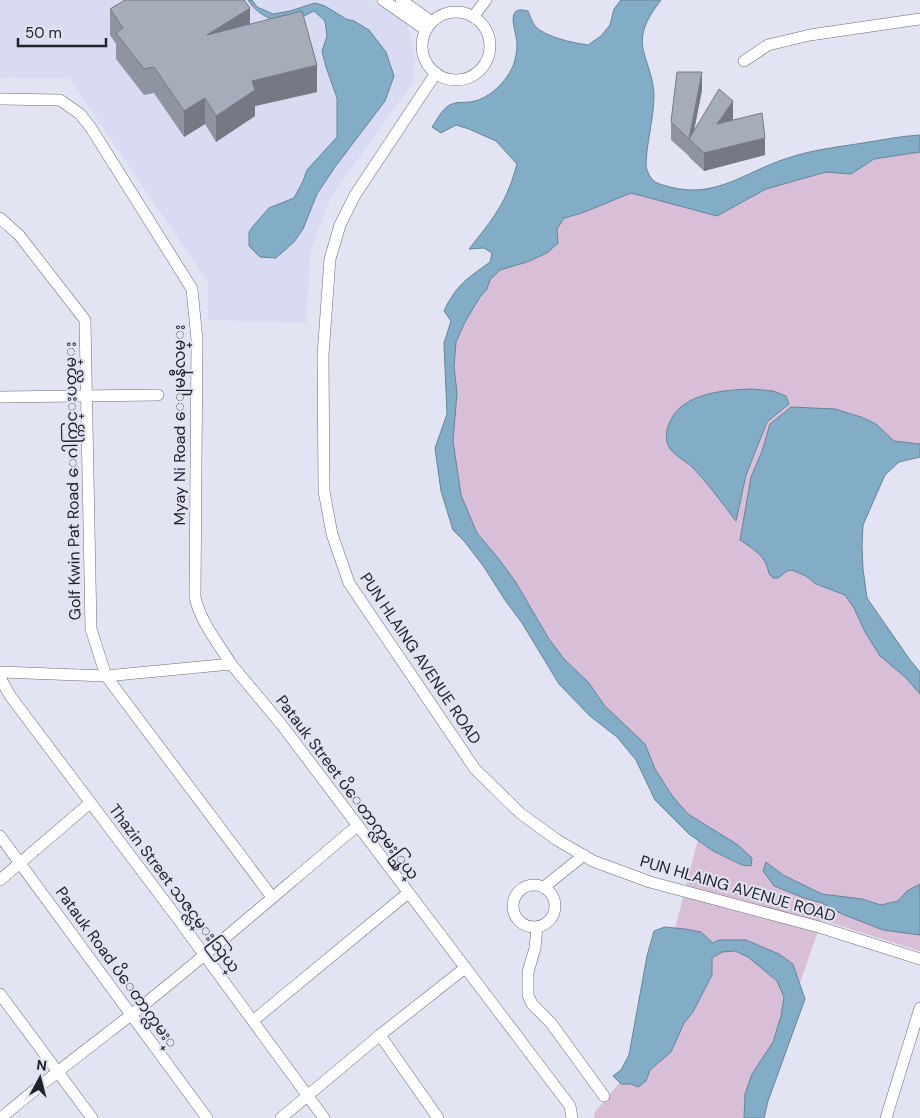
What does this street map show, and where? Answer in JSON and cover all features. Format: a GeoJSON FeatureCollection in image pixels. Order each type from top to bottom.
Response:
{"type":"FeatureCollection","features":[{"type":"Feature","properties":{"kind":"street"},"geometry":{"type":"LineString","coordinates":[[383,0],[429,26]]}},
{"type":"Feature","properties":{"kind":"street"},"geometry":{"type":"LineString","coordinates":[[401,0],[429,26]]}},
{"type":"Feature","properties":{"kind":"street"},"geometry":{"type":"LineString","coordinates":[[473,17],[486,0]]}},
{"type":"Feature","properties":{"kind":"street"},"geometry":{"type":"LineString","coordinates":[[451,12],[465,13],[473,17],[479,20],[486,29],[491,43],[490,55],[486,63],[479,72],[463,80],[456,81],[440,76],[427,64],[422,53],[422,41],[429,26],[440,16],[451,12]]}},
{"type":"Feature","properties":{"kind":"street"},"geometry":{"type":"LineString","coordinates":[[744,61],[768,45],[810,35],[920,19]]}},
{"type":"Feature","properties":{"kind":"street","name":"PUN HLAING AVENUE ROAD"},"geometry":{"type":"LineString","coordinates":[[436,73],[355,195],[340,225],[330,259],[323,374],[324,491],[332,534],[349,583],[474,768],[520,813],[557,840],[593,861],[650,882],[819,927],[920,959]]}},
{"type":"Feature","properties":{"kind":"street","name":"Myay Ni Road ေျမနီလမ္း"},"geometry":{"type":"LineString","coordinates":[[0,99],[60,100],[80,114],[91,128],[192,289],[197,340],[195,597],[197,608],[203,620],[231,664]]}},
{"type":"Feature","properties":{"kind":"street","name":"Golf Kwin Pat Road ေဂါက္ကြင္းပတ္လမ္း"},"geometry":{"type":"LineString","coordinates":[[0,218],[19,236],[85,320],[91,629],[106,676],[272,896]]}},
{"type":"Feature","properties":{"kind":"street"},"geometry":{"type":"LineString","coordinates":[[0,397],[158,395]]}},
{"type":"Feature","properties":{"kind":"street"},"geometry":{"type":"LineString","coordinates":[[0,672],[106,676],[231,664]]}},
{"type":"Feature","properties":{"kind":"street","name":"Patauk Street ပိေတာက္လမး္သြယ္"},"geometry":{"type":"LineString","coordinates":[[231,664],[281,724],[570,1106],[572,1118]]}},
{"type":"Feature","properties":{"kind":"street","name":"Thazin Street သဇင္လမ္းသြယ္"},"geometry":{"type":"LineString","coordinates":[[0,678],[11,697],[205,954],[324,1118]]}},
{"type":"Feature","properties":{"kind":"street"},"geometry":{"type":"LineString","coordinates":[[0,880],[90,803]]}},
{"type":"Feature","properties":{"kind":"street"},"geometry":{"type":"LineString","coordinates":[[0,1118],[57,1071],[131,1015],[357,826]]}},
{"type":"Feature","properties":{"kind":"street","name":"Patauk Road ပိေတာက္လမး္"},"geometry":{"type":"LineString","coordinates":[[0,836],[207,1118]]}},
{"type":"Feature","properties":{"kind":"street"},"geometry":{"type":"LineString","coordinates":[[544,887],[584,856]]}},
{"type":"Feature","properties":{"kind":"street"},"geometry":{"type":"LineString","coordinates":[[538,885],[544,887],[549,890],[555,901],[555,913],[548,923],[536,927],[525,925],[516,916],[513,905],[517,893],[526,886],[538,885]]}},
{"type":"Feature","properties":{"kind":"street"},"geometry":{"type":"LineString","coordinates":[[254,1020],[408,893]]}},
{"type":"Feature","properties":{"kind":"street"},"geometry":{"type":"LineString","coordinates":[[536,927],[535,948],[528,972],[528,995],[532,1004],[551,1023],[604,1096]]}},
{"type":"Feature","properties":{"kind":"street"},"geometry":{"type":"LineString","coordinates":[[281,1118],[380,1035],[465,968]]}},
{"type":"Feature","properties":{"kind":"street"},"geometry":{"type":"LineString","coordinates":[[0,994],[92,1118]]}},
{"type":"Feature","properties":{"kind":"street"},"geometry":{"type":"LineString","coordinates":[[886,1118],[920,1008]]}},
{"type":"Feature","properties":{"kind":"street"},"geometry":{"type":"LineString","coordinates":[[380,1035],[438,1118]]}},
{"type":"Feature","properties":{"kind":"shaded area"},"geometry":{"type":"Polygon","coordinates":[[[0,0],[372,0],[407,23],[415,56],[413,82],[331,197],[311,249],[306,323],[208,320],[208,283],[70,79],[0,78],[0,0]]]}},
{"type":"Feature","properties":{"kind":"shaded area"},"geometry":{"type":"Polygon","coordinates":[[[248,0],[252,0],[257,7],[273,14],[315,3],[325,6],[346,19],[354,21],[369,30],[386,52],[394,76],[385,101],[317,194],[303,229],[294,242],[276,258],[260,257],[249,246],[249,232],[269,208],[294,198],[307,170],[337,137],[337,98],[322,51],[327,36],[325,21],[314,11],[292,21],[279,21],[261,14],[248,0]]]}},
{"type":"Feature","properties":{"kind":"shaded area"},"geometry":{"type":"Polygon","coordinates":[[[621,0],[661,0],[649,18],[642,38],[654,94],[646,167],[652,179],[657,183],[687,190],[702,190],[730,182],[770,164],[804,153],[920,135],[920,152],[874,159],[851,174],[826,172],[766,189],[717,216],[631,193],[582,213],[564,218],[557,229],[558,243],[547,253],[527,262],[500,270],[490,280],[487,289],[465,322],[456,342],[454,367],[457,393],[453,441],[461,495],[477,533],[515,581],[549,639],[564,659],[589,683],[604,705],[645,744],[655,769],[673,797],[688,814],[738,845],[752,858],[751,866],[742,865],[713,851],[689,834],[655,800],[636,760],[617,737],[590,716],[559,684],[522,623],[484,567],[453,530],[441,491],[435,448],[447,414],[444,343],[451,321],[444,311],[458,288],[490,262],[492,253],[484,248],[469,249],[504,200],[517,164],[496,141],[469,129],[456,125],[441,133],[432,127],[448,106],[459,102],[476,101],[489,95],[508,75],[514,64],[517,50],[513,20],[516,12],[520,10],[528,11],[535,26],[545,33],[567,41],[588,45],[601,36],[610,25],[614,9],[621,0]]]}},
{"type":"Feature","properties":{"kind":"shaded area"},"geometry":{"type":"Polygon","coordinates":[[[920,146],[920,451],[870,456],[849,581],[920,683],[920,951],[822,920],[765,1083],[757,1118],[594,1118],[595,1112],[643,1055],[700,831],[666,803],[629,743],[568,675],[465,528],[445,458],[450,347],[541,178],[711,202],[920,146]]]}},
{"type":"Feature","properties":{"kind":"shaded area"},"geometry":{"type":"Polygon","coordinates":[[[752,389],[773,391],[786,396],[789,404],[767,422],[746,475],[736,521],[698,473],[671,450],[667,441],[667,433],[669,424],[675,414],[692,400],[716,392],[752,389]]]}},
{"type":"Feature","properties":{"kind":"shaded area"},"geometry":{"type":"Polygon","coordinates":[[[791,407],[835,409],[876,424],[894,441],[920,444],[920,457],[899,462],[885,475],[863,525],[862,546],[867,598],[920,672],[920,694],[905,677],[880,656],[845,595],[816,584],[806,576],[792,570],[787,571],[778,578],[773,578],[769,574],[762,558],[755,550],[740,540],[751,477],[762,451],[770,424],[791,407]]]}},
{"type":"Feature","properties":{"kind":"shaded area"},"geometry":{"type":"Polygon","coordinates":[[[766,862],[783,875],[822,894],[862,899],[881,905],[898,901],[907,891],[920,884],[920,935],[883,930],[842,914],[822,903],[774,886],[763,871],[766,862]]]}},
{"type":"Feature","properties":{"kind":"shaded area"},"geometry":{"type":"Polygon","coordinates":[[[665,927],[701,932],[713,943],[719,940],[746,940],[779,954],[793,964],[805,999],[768,1101],[764,1118],[744,1118],[745,1094],[752,1074],[773,1042],[781,1016],[784,997],[777,981],[748,957],[735,951],[722,952],[712,958],[712,975],[693,1012],[684,1023],[671,1052],[650,1070],[646,1081],[638,1087],[631,1084],[621,1084],[613,1076],[621,1070],[629,1055],[647,956],[654,931],[665,927]]]}},
{"type":"Feature","properties":{"kind":"building"},"geometry":{"type":"Polygon","coordinates":[[[125,0],[244,0],[250,8],[207,35],[302,11],[317,65],[252,81],[255,90],[216,116],[205,98],[184,111],[154,67],[144,69],[116,33],[123,28],[110,9],[125,0]]]}},
{"type":"Feature","properties":{"kind":"building"},"geometry":{"type":"Polygon","coordinates":[[[677,72],[702,72],[689,139],[671,122],[677,72]]]}},
{"type":"Feature","properties":{"kind":"building"},"geometry":{"type":"Polygon","coordinates":[[[719,89],[733,101],[717,124],[762,113],[765,138],[704,153],[689,139],[719,89]]]}}]}
